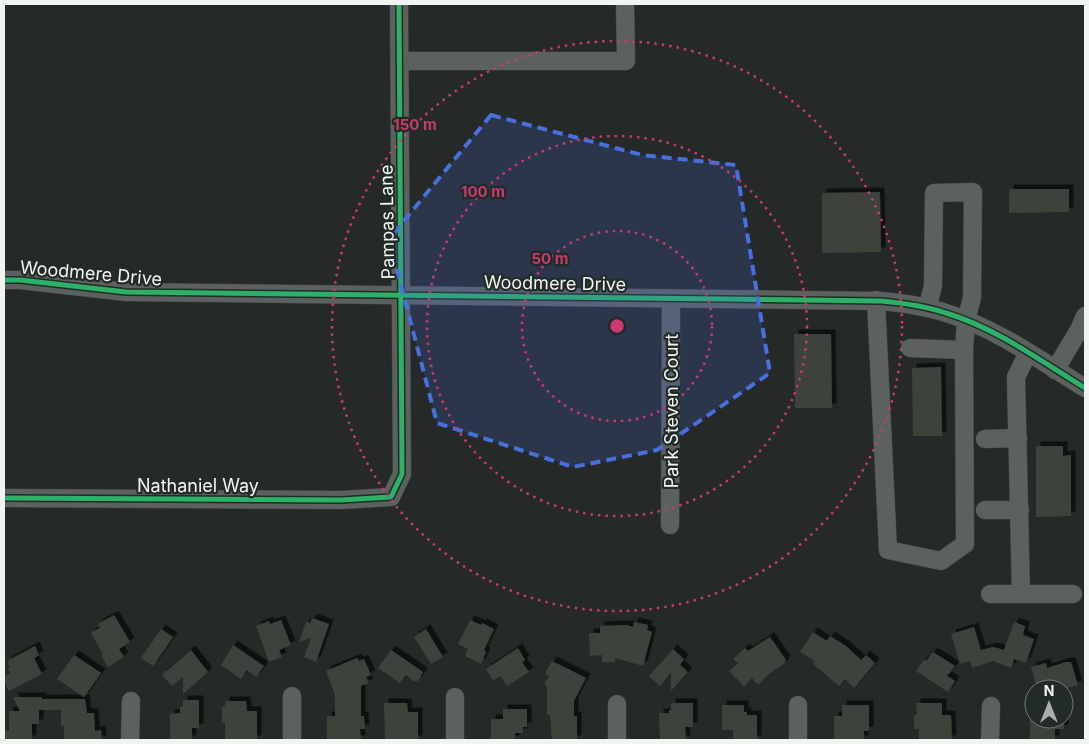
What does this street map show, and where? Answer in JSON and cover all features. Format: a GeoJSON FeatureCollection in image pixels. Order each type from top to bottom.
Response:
{"type":"FeatureCollection","features":[{"type":"Feature","properties":{"kind":"street","name":"Pampas Lane"},"geometry":{"type":"LineString","coordinates":[[391,497],[402,474],[399,4]]}},
{"type":"Feature","properties":{"kind":"street"},"geometry":{"type":"LineString","coordinates":[[400,62],[626,61],[625,4]]}},
{"type":"Feature","properties":{"kind":"street"},"geometry":{"type":"LineString","coordinates":[[876,300],[888,550],[941,561],[965,544],[964,350],[966,320],[972,298],[973,192],[934,193],[933,286],[927,308]]}},
{"type":"Feature","properties":{"kind":"street","name":"Woodmere Drive"},"geometry":{"type":"LineString","coordinates":[[4,280],[20,280],[126,292],[876,300],[911,304],[966,320],[997,335],[1085,388]]}},
{"type":"Feature","properties":{"kind":"street","name":"Park Steven Court"},"geometry":{"type":"LineString","coordinates":[[670,525],[671,298]]}},
{"type":"Feature","properties":{"kind":"street"},"geometry":{"type":"LineString","coordinates":[[1055,370],[1079,330],[1085,316]]}},
{"type":"Feature","properties":{"kind":"street"},"geometry":{"type":"LineString","coordinates":[[910,348],[964,350]]}},
{"type":"Feature","properties":{"kind":"street"},"geometry":{"type":"LineString","coordinates":[[1021,594],[1016,377],[1028,353]]}},
{"type":"Feature","properties":{"kind":"street"},"geometry":{"type":"LineString","coordinates":[[985,439],[1018,438]]}},
{"type":"Feature","properties":{"kind":"street","name":"Nathaniel Way"},"geometry":{"type":"LineString","coordinates":[[4,498],[341,500],[391,497]]}},
{"type":"Feature","properties":{"kind":"street"},"geometry":{"type":"LineString","coordinates":[[985,510],[1020,510]]}},
{"type":"Feature","properties":{"kind":"street"},"geometry":{"type":"LineString","coordinates":[[990,594],[1073,594]]}},
{"type":"Feature","properties":{"kind":"street"},"geometry":{"type":"LineString","coordinates":[[292,696],[292,740]]}},
{"type":"Feature","properties":{"kind":"street"},"geometry":{"type":"LineString","coordinates":[[455,697],[455,740]]}},
{"type":"Feature","properties":{"kind":"street"},"geometry":{"type":"LineString","coordinates":[[130,740],[131,700]]}},
{"type":"Feature","properties":{"kind":"street"},"geometry":{"type":"LineString","coordinates":[[617,704],[617,740]]}},
{"type":"Feature","properties":{"kind":"street"},"geometry":{"type":"LineString","coordinates":[[798,705],[798,740]]}},
{"type":"Feature","properties":{"kind":"street"},"geometry":{"type":"LineString","coordinates":[[990,740],[991,706]]}},
{"type":"Feature","properties":{"kind":"highlighted area"},"geometry":{"type":"Polygon","coordinates":[[[491,115],[642,155],[736,165],[770,373],[657,450],[573,467],[437,423],[389,239],[491,115]]]}},
{"type":"Feature","properties":{"kind":"building"},"geometry":{"type":"Polygon","coordinates":[[[1009,189],[1069,189],[1069,212],[1009,213],[1009,189]]]}},
{"type":"Feature","properties":{"kind":"building"},"geometry":{"type":"Polygon","coordinates":[[[880,192],[881,252],[822,253],[822,193],[880,192]]]}},
{"type":"Feature","properties":{"kind":"building"},"geometry":{"type":"Polygon","coordinates":[[[794,334],[831,334],[832,408],[795,408],[794,334]]]}},
{"type":"Feature","properties":{"kind":"building"},"geometry":{"type":"Polygon","coordinates":[[[941,367],[942,436],[913,436],[912,368],[941,367]]]}},
{"type":"Feature","properties":{"kind":"building"},"geometry":{"type":"Polygon","coordinates":[[[1036,446],[1063,446],[1063,456],[1071,455],[1071,516],[1036,517],[1036,446]]]}},
{"type":"Feature","properties":{"kind":"building"},"geometry":{"type":"Polygon","coordinates":[[[114,615],[130,642],[119,649],[124,657],[108,667],[91,633],[100,628],[98,624],[114,615]]]}},
{"type":"Feature","properties":{"kind":"building"},"geometry":{"type":"Polygon","coordinates":[[[312,618],[329,624],[316,662],[304,657],[311,638],[299,642],[306,622],[310,623],[312,618]]]}},
{"type":"Feature","properties":{"kind":"building"},"geometry":{"type":"Polygon","coordinates":[[[281,620],[291,645],[279,650],[282,657],[269,662],[256,626],[269,621],[270,624],[281,620]]]}},
{"type":"Feature","properties":{"kind":"building"},"geometry":{"type":"Polygon","coordinates":[[[470,620],[494,629],[484,650],[486,652],[481,664],[465,656],[468,649],[458,644],[470,620]]]}},
{"type":"Feature","properties":{"kind":"building"},"geometry":{"type":"Polygon","coordinates":[[[634,622],[648,625],[647,630],[652,632],[643,666],[615,658],[615,662],[602,662],[602,655],[590,656],[589,633],[600,633],[600,626],[627,625],[633,627],[634,622]]]}},
{"type":"Feature","properties":{"kind":"building"},"geometry":{"type":"Polygon","coordinates":[[[1014,622],[1025,626],[1023,635],[1034,639],[1026,663],[1014,659],[1011,668],[993,661],[972,668],[970,661],[960,664],[951,634],[974,627],[981,650],[993,647],[1004,650],[1014,622]]]}},
{"type":"Feature","properties":{"kind":"building"},"geometry":{"type":"Polygon","coordinates":[[[161,629],[173,637],[153,666],[141,658],[161,629]]]}},
{"type":"Feature","properties":{"kind":"building"},"geometry":{"type":"Polygon","coordinates":[[[426,629],[443,657],[431,664],[414,637],[426,629]]]}},
{"type":"Feature","properties":{"kind":"building"},"geometry":{"type":"Polygon","coordinates":[[[813,632],[827,641],[830,636],[846,646],[861,660],[866,655],[875,663],[854,688],[845,679],[839,686],[813,664],[815,662],[812,659],[800,652],[813,632]]]}},
{"type":"Feature","properties":{"kind":"building"},"geometry":{"type":"Polygon","coordinates":[[[770,637],[786,660],[785,663],[769,674],[758,685],[752,678],[744,686],[729,671],[738,663],[733,659],[745,648],[748,651],[770,637]]]}},
{"type":"Feature","properties":{"kind":"building"},"geometry":{"type":"Polygon","coordinates":[[[233,645],[264,666],[256,677],[247,670],[241,679],[221,665],[233,645]]]}},
{"type":"Feature","properties":{"kind":"building"},"geometry":{"type":"Polygon","coordinates":[[[35,646],[39,655],[34,658],[42,674],[9,691],[4,681],[4,677],[10,673],[7,668],[10,667],[7,661],[35,646]]]}},
{"type":"Feature","properties":{"kind":"building"},"geometry":{"type":"Polygon","coordinates":[[[518,648],[525,660],[522,662],[529,672],[507,686],[501,676],[493,680],[486,669],[518,648]]]}},
{"type":"Feature","properties":{"kind":"building"},"geometry":{"type":"Polygon","coordinates":[[[673,649],[684,659],[680,665],[688,672],[671,691],[671,673],[660,686],[649,676],[673,649]]]}},
{"type":"Feature","properties":{"kind":"building"},"geometry":{"type":"Polygon","coordinates":[[[191,650],[208,672],[183,694],[183,677],[172,686],[162,675],[191,650]]]}},
{"type":"Feature","properties":{"kind":"building"},"geometry":{"type":"Polygon","coordinates":[[[391,650],[423,672],[418,681],[414,681],[406,675],[400,683],[378,668],[391,650]]]}},
{"type":"Feature","properties":{"kind":"building"},"geometry":{"type":"Polygon","coordinates":[[[933,652],[955,666],[946,675],[955,681],[948,692],[916,671],[933,652]]]}},
{"type":"Feature","properties":{"kind":"building"},"geometry":{"type":"Polygon","coordinates":[[[74,655],[101,673],[84,697],[57,679],[74,655]]]}},
{"type":"Feature","properties":{"kind":"building"},"geometry":{"type":"Polygon","coordinates":[[[357,658],[359,661],[364,659],[371,675],[366,677],[369,683],[361,686],[361,716],[364,716],[365,729],[360,729],[361,740],[327,740],[327,716],[335,716],[335,695],[326,671],[357,658]]]}},
{"type":"Feature","properties":{"kind":"building"},"geometry":{"type":"Polygon","coordinates":[[[552,661],[586,678],[574,701],[574,716],[577,716],[577,740],[552,740],[550,715],[547,715],[547,686],[544,684],[549,676],[545,674],[552,661]]]}},
{"type":"Feature","properties":{"kind":"building"},"geometry":{"type":"Polygon","coordinates":[[[1071,662],[1078,685],[1074,686],[1074,679],[1034,679],[1031,667],[1046,663],[1047,668],[1071,662]]]}},
{"type":"Feature","properties":{"kind":"building"},"geometry":{"type":"Polygon","coordinates":[[[13,697],[85,699],[87,713],[94,713],[95,731],[101,730],[102,740],[64,740],[64,726],[61,726],[61,710],[39,710],[39,724],[32,724],[32,740],[4,740],[4,730],[9,730],[9,711],[20,711],[13,697]]]}},
{"type":"Feature","properties":{"kind":"building"},"geometry":{"type":"Polygon","coordinates":[[[183,700],[199,700],[199,728],[192,728],[192,740],[170,740],[170,714],[180,713],[180,707],[183,707],[183,700]]]}},
{"type":"Feature","properties":{"kind":"building"},"geometry":{"type":"Polygon","coordinates":[[[225,701],[246,701],[247,711],[257,711],[257,740],[225,740],[225,723],[222,723],[222,707],[225,706],[225,701]]]}},
{"type":"Feature","properties":{"kind":"building"},"geometry":{"type":"Polygon","coordinates":[[[384,703],[407,703],[408,712],[418,712],[418,740],[385,740],[384,703]]]}},
{"type":"Feature","properties":{"kind":"building"},"geometry":{"type":"Polygon","coordinates":[[[671,703],[693,703],[693,727],[685,727],[686,740],[660,740],[659,713],[669,713],[671,703]]]}},
{"type":"Feature","properties":{"kind":"building"},"geometry":{"type":"Polygon","coordinates":[[[916,703],[942,703],[942,715],[951,715],[952,740],[919,740],[919,729],[914,729],[914,715],[917,715],[916,703]]]}},
{"type":"Feature","properties":{"kind":"building"},"geometry":{"type":"Polygon","coordinates":[[[722,705],[744,705],[744,712],[747,712],[747,715],[757,715],[757,740],[733,740],[733,730],[722,730],[722,705]]]}},
{"type":"Feature","properties":{"kind":"building"},"geometry":{"type":"Polygon","coordinates":[[[842,705],[869,705],[869,731],[864,731],[864,740],[834,740],[834,716],[842,716],[842,705]]]}},
{"type":"Feature","properties":{"kind":"building"},"geometry":{"type":"Polygon","coordinates":[[[503,709],[527,709],[527,727],[523,727],[523,733],[515,733],[515,740],[491,740],[491,719],[503,719],[503,709]]]}},
{"type":"Feature","properties":{"kind":"building"},"geometry":{"type":"Polygon","coordinates":[[[1030,729],[1055,729],[1055,740],[1030,740],[1030,729]]]}},
{"type":"Feature","properties":{"kind":"cycle path"},"geometry":{"type":"LineString","coordinates":[[4,498],[341,500],[391,497],[402,474],[399,4]]}},
{"type":"Feature","properties":{"kind":"cycle path"},"geometry":{"type":"LineString","coordinates":[[4,280],[20,280],[126,292],[881,301],[914,305],[965,319],[1018,346],[1085,388]]}}]}
